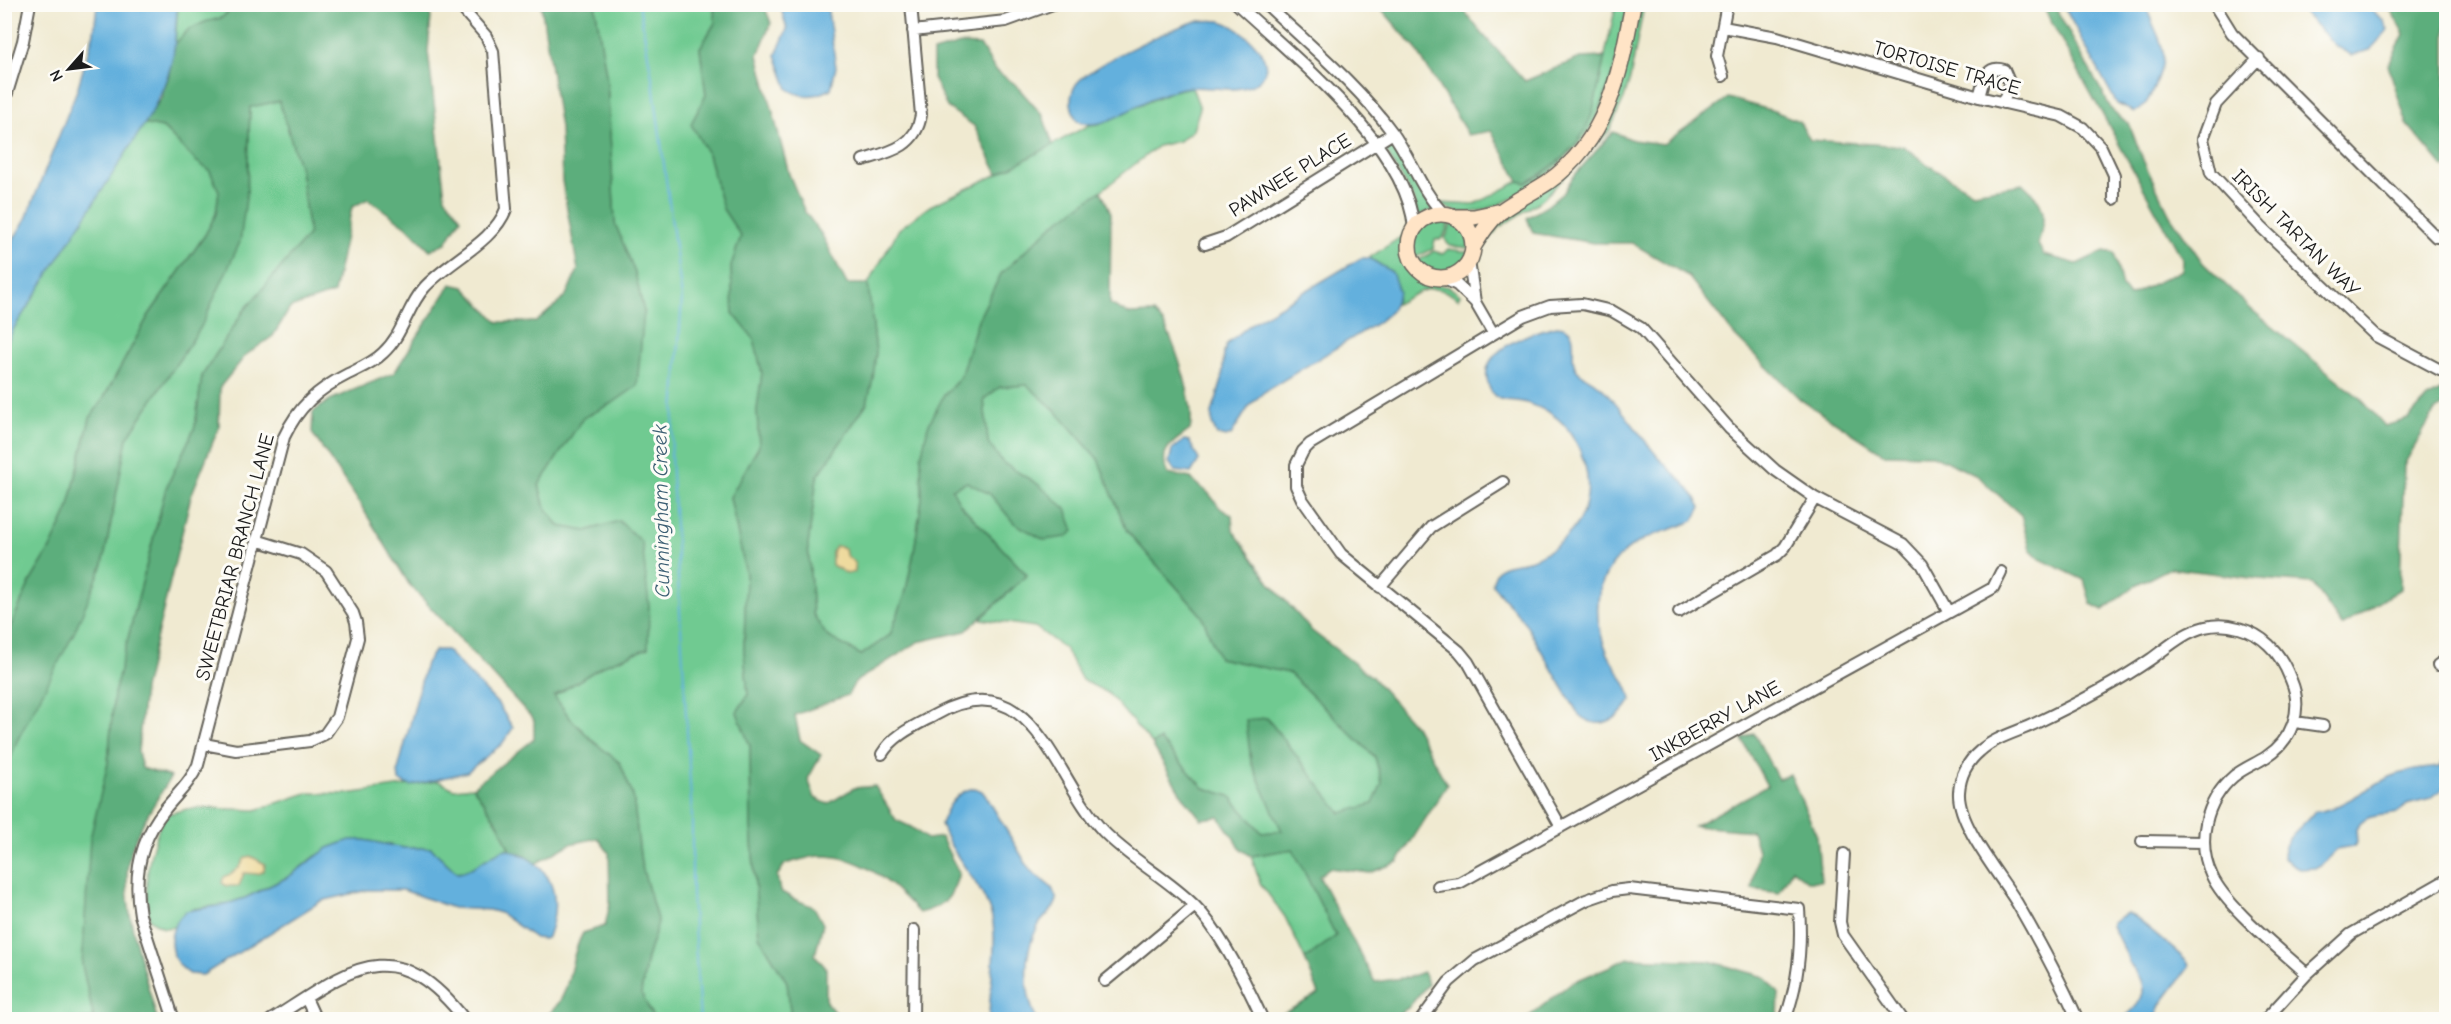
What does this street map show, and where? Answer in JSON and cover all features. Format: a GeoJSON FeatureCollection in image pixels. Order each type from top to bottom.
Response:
{"type":"FeatureCollection","features":[{"type":"Feature","properties":{"kind":"street"},"geometry":{"type":"LineString","coordinates":[[4,103],[21,50],[30,4]]}},
{"type":"Feature","properties":{"kind":"street"},"geometry":{"type":"LineString","coordinates":[[863,160],[905,146],[920,124],[911,4]]}},
{"type":"Feature","properties":{"kind":"street"},"geometry":{"type":"LineString","coordinates":[[913,31],[1006,21],[1053,4]]}},
{"type":"Feature","properties":{"kind":"street"},"geometry":{"type":"LineString","coordinates":[[1237,4],[1317,78],[1377,143],[1408,197],[1414,228],[1408,248],[1412,262],[1425,275],[1444,279],[1457,285],[1475,302],[1493,333]]}},
{"type":"Feature","properties":{"kind":"street"},"geometry":{"type":"LineString","coordinates":[[1252,18],[1265,4],[1358,92],[1393,133],[1431,199],[1470,234],[1475,302]]}},
{"type":"Feature","properties":{"kind":"street"},"geometry":{"type":"LineString","coordinates":[[1444,279],[1459,273],[1485,228],[1502,211],[1560,172],[1583,148],[1613,97],[1633,4]]}},
{"type":"Feature","properties":{"kind":"street"},"geometry":{"type":"LineString","coordinates":[[1723,76],[1717,56],[1727,4]]}},
{"type":"Feature","properties":{"kind":"street"},"geometry":{"type":"LineString","coordinates":[[2214,4],[2232,33],[2436,237],[2446,236]]}},
{"type":"Feature","properties":{"kind":"street","name":"SWEETBRIAR BRANCH LANE"},"geometry":{"type":"LineString","coordinates":[[174,1020],[137,899],[138,871],[147,838],[155,822],[192,777],[204,744],[281,444],[295,416],[316,393],[384,353],[397,337],[409,310],[426,286],[494,228],[503,216],[507,201],[493,51],[486,36],[460,6]]}},
{"type":"Feature","properties":{"kind":"street","name":"TORTOISE TRACE"},"geometry":{"type":"LineString","coordinates":[[1723,27],[1777,38],[1979,97],[2061,117],[2082,128],[2100,147],[2114,176],[2114,198]]}},
{"type":"Feature","properties":{"kind":"street","name":"IRISH TARTAN WAY"},"geometry":{"type":"LineString","coordinates":[[2259,58],[2216,104],[2203,139],[2211,173],[2261,227],[2376,336],[2439,370]]}},
{"type":"Feature","properties":{"kind":"street"},"geometry":{"type":"LineString","coordinates":[[1979,97],[1985,77],[1990,70],[1997,68],[2004,70],[2010,84],[2003,103]]}},
{"type":"Feature","properties":{"kind":"street","name":"PAWNEE PLACE"},"geometry":{"type":"LineString","coordinates":[[1205,244],[1226,237],[1393,133]]}},
{"type":"Feature","properties":{"kind":"street"},"geometry":{"type":"LineString","coordinates":[[1414,228],[1424,219],[1451,215],[1474,217],[1502,211]]}},
{"type":"Feature","properties":{"kind":"street"},"geometry":{"type":"LineString","coordinates":[[1561,827],[1468,662],[1459,651],[1341,554],[1302,499],[1294,475],[1299,458],[1310,444],[1493,333],[1536,310],[1565,304],[1598,307],[1627,319],[1652,338],[1729,428],[1775,470],[1815,498],[1904,544],[1922,564],[1948,612]]}},
{"type":"Feature","properties":{"kind":"street"},"geometry":{"type":"LineString","coordinates":[[1380,587],[1431,527],[1503,482]]}},
{"type":"Feature","properties":{"kind":"street"},"geometry":{"type":"LineString","coordinates":[[1679,612],[1778,555],[1815,498]]}},
{"type":"Feature","properties":{"kind":"street"},"geometry":{"type":"LineString","coordinates":[[204,744],[236,750],[310,741],[325,734],[338,717],[358,638],[356,622],[326,571],[301,554],[256,540]]}},
{"type":"Feature","properties":{"kind":"street","name":"INKBERRY LANE"},"geometry":{"type":"LineString","coordinates":[[1438,886],[1459,883],[1993,588],[2001,572]]}},
{"type":"Feature","properties":{"kind":"street"},"geometry":{"type":"LineString","coordinates":[[2078,1020],[2017,903],[1962,812],[1959,798],[1961,783],[1970,762],[1986,746],[2074,705],[2120,679],[2191,632],[2212,626],[2240,629],[2264,640],[2286,669],[2296,693],[2297,706],[2295,722],[2275,750],[2244,768],[2223,786],[2209,812],[2204,842],[2208,866],[2219,889],[2307,974]]}},
{"type":"Feature","properties":{"kind":"street"},"geometry":{"type":"LineString","coordinates":[[882,754],[893,740],[955,705],[976,701],[998,703],[1008,707],[1035,727],[1080,801],[1098,825],[1130,856],[1195,906],[1224,946],[1263,1020]]}},
{"type":"Feature","properties":{"kind":"street"},"geometry":{"type":"LineString","coordinates":[[2295,722],[2323,726]]}},
{"type":"Feature","properties":{"kind":"street"},"geometry":{"type":"LineString","coordinates":[[2142,841],[2204,842]]}},
{"type":"Feature","properties":{"kind":"street"},"geometry":{"type":"LineString","coordinates":[[1844,854],[1840,922],[1843,935],[1903,1020]]}},
{"type":"Feature","properties":{"kind":"street"},"geometry":{"type":"LineString","coordinates":[[2265,1020],[2307,974],[2351,933],[2446,880]]}},
{"type":"Feature","properties":{"kind":"street"},"geometry":{"type":"LineString","coordinates":[[1421,1020],[1449,982],[1475,960],[1586,900],[1612,891],[1629,889],[1799,909],[1800,946],[1785,1020]]}},
{"type":"Feature","properties":{"kind":"street"},"geometry":{"type":"LineString","coordinates":[[1105,981],[1195,906]]}},
{"type":"Feature","properties":{"kind":"street"},"geometry":{"type":"LineString","coordinates":[[913,1020],[914,930]]}},
{"type":"Feature","properties":{"kind":"street"},"geometry":{"type":"LineString","coordinates":[[271,1020],[352,970],[373,966],[395,967],[428,982],[454,1006],[465,1020]]}},
{"type":"Feature","properties":{"kind":"street"},"geometry":{"type":"LineString","coordinates":[[306,998],[316,1020]]}},
{"type":"Feature","properties":{"kind":"green space"},"geometry":{"type":"Polygon","coordinates":[[[178,5],[238,5],[221,18],[188,30],[175,44],[178,5]]]}},
{"type":"Feature","properties":{"kind":"green space"},"geometry":{"type":"Polygon","coordinates":[[[238,5],[432,5],[428,51],[445,197],[461,218],[446,243],[430,250],[407,227],[368,199],[352,207],[334,293],[290,308],[273,336],[246,355],[220,387],[219,427],[191,496],[144,689],[138,752],[142,768],[171,777],[134,842],[128,863],[127,882],[131,922],[157,1019],[94,1019],[82,965],[90,839],[108,763],[114,694],[166,488],[195,427],[202,376],[243,312],[309,234],[300,169],[279,101],[250,107],[247,191],[240,242],[201,327],[127,438],[103,564],[74,633],[17,741],[5,773],[4,658],[9,630],[30,582],[50,549],[68,510],[90,418],[102,401],[149,315],[205,235],[216,214],[219,191],[210,171],[196,161],[163,128],[143,124],[160,100],[168,78],[175,44],[188,30],[221,18],[238,5]]]}},
{"type":"Feature","properties":{"kind":"green space"},"geometry":{"type":"Polygon","coordinates":[[[541,5],[595,5],[607,81],[615,223],[635,273],[644,312],[637,386],[614,402],[583,418],[539,485],[544,505],[559,526],[586,531],[619,521],[642,542],[649,606],[648,648],[604,665],[554,696],[570,718],[620,763],[633,796],[641,863],[658,923],[647,958],[641,993],[654,1019],[546,1019],[545,1017],[555,1008],[566,988],[574,955],[583,933],[605,926],[610,903],[609,853],[598,838],[570,844],[535,864],[526,856],[510,851],[499,825],[473,787],[534,739],[534,720],[409,584],[357,499],[312,433],[313,412],[330,400],[394,373],[451,284],[464,287],[498,322],[536,322],[565,297],[578,270],[562,181],[560,128],[541,5]]]}},
{"type":"Feature","properties":{"kind":"green space"},"geometry":{"type":"Polygon","coordinates":[[[595,5],[714,5],[715,23],[700,48],[706,95],[691,124],[708,154],[723,209],[741,236],[731,266],[733,313],[754,338],[762,373],[757,410],[759,446],[730,497],[746,574],[744,651],[748,695],[737,712],[750,746],[751,826],[759,936],[787,982],[791,1019],[654,1019],[641,993],[647,958],[658,923],[641,863],[633,796],[620,763],[570,718],[554,696],[604,665],[648,648],[619,521],[586,531],[559,526],[544,505],[539,484],[583,418],[614,402],[644,312],[635,273],[615,224],[607,81],[595,5]]]}},
{"type":"Feature","properties":{"kind":"green space"},"geometry":{"type":"Polygon","coordinates":[[[714,5],[764,5],[771,23],[758,55],[789,174],[805,212],[822,235],[847,284],[868,284],[876,352],[873,379],[867,403],[817,477],[808,545],[813,614],[827,636],[861,655],[890,635],[905,595],[914,552],[922,498],[921,457],[928,426],[944,395],[960,378],[978,320],[1001,274],[1055,223],[1101,191],[1111,213],[1110,304],[1129,314],[1154,313],[1166,328],[1188,393],[1190,430],[1173,443],[1166,453],[1164,458],[1168,474],[1191,478],[1221,508],[1232,515],[1233,530],[1270,583],[1312,631],[1372,677],[1415,726],[1447,785],[1398,862],[1370,873],[1329,868],[1319,876],[1375,982],[1409,977],[1423,972],[1428,984],[1408,1008],[1391,1019],[1280,1019],[1278,1016],[1319,994],[1305,959],[1336,936],[1293,849],[1251,856],[1242,850],[1219,817],[1201,819],[1181,794],[1152,744],[1160,740],[1204,788],[1230,796],[1262,833],[1282,831],[1251,762],[1246,720],[1267,718],[1341,813],[1373,804],[1382,783],[1375,757],[1289,673],[1219,658],[1202,616],[1127,531],[1098,459],[1055,410],[1027,385],[1000,387],[984,399],[988,443],[1003,463],[1039,485],[1066,509],[1074,531],[1066,537],[1044,540],[1014,523],[990,494],[967,482],[952,489],[960,504],[1027,575],[966,631],[918,642],[855,682],[848,695],[795,715],[800,740],[821,755],[808,779],[815,798],[828,804],[854,788],[875,786],[896,820],[911,827],[927,839],[941,837],[959,873],[956,882],[947,900],[919,913],[888,882],[852,861],[822,856],[785,864],[777,876],[780,891],[814,907],[823,924],[815,955],[826,968],[826,1002],[840,1019],[791,1019],[787,982],[759,936],[751,826],[750,746],[737,712],[748,695],[744,651],[746,574],[730,497],[759,446],[757,410],[762,373],[754,339],[733,313],[731,266],[741,236],[723,209],[708,154],[691,124],[706,95],[700,48],[715,23],[714,5]]]}},
{"type":"Feature","properties":{"kind":"green space"},"geometry":{"type":"Polygon","coordinates":[[[1378,5],[1460,5],[1479,30],[1525,81],[1580,58],[1605,57],[1591,117],[1580,138],[1546,171],[1526,183],[1519,181],[1491,131],[1468,135],[1416,49],[1378,5]]]}},
{"type":"Feature","properties":{"kind":"green space"},"geometry":{"type":"Polygon","coordinates":[[[1616,5],[1628,5],[1618,50],[1600,109],[1583,139],[1547,174],[1525,191],[1501,204],[1478,211],[1457,212],[1440,203],[1473,205],[1519,181],[1526,183],[1542,175],[1567,153],[1592,114],[1616,5]]]}},
{"type":"Feature","properties":{"kind":"green space"},"geometry":{"type":"Polygon","coordinates":[[[1638,5],[1644,5],[1630,79],[1624,99],[1609,131],[1542,200],[1498,228],[1484,247],[1478,250],[1492,226],[1587,151],[1638,5]]]}},
{"type":"Feature","properties":{"kind":"green space"},"geometry":{"type":"Polygon","coordinates":[[[2042,5],[2054,5],[2112,110],[2129,124],[2144,162],[2170,215],[2203,263],[2252,310],[2361,399],[2385,426],[2408,419],[2427,398],[2446,388],[2446,405],[2435,411],[2404,465],[2400,589],[2342,626],[2312,583],[2170,568],[2135,586],[2103,610],[2091,604],[2084,580],[2040,559],[2030,549],[2021,515],[1977,476],[1933,455],[1884,454],[1801,400],[1734,335],[1688,276],[1632,243],[1594,243],[1533,233],[1527,218],[1564,192],[1573,177],[1613,132],[1633,140],[1663,144],[1728,98],[1774,111],[1799,121],[1810,140],[1903,146],[1931,167],[1973,192],[2023,184],[2040,204],[2043,225],[2038,244],[2044,255],[2077,264],[2104,251],[2114,253],[2122,287],[2129,296],[2182,270],[2183,260],[2042,5]]]}},
{"type":"Feature","properties":{"kind":"green space"},"geometry":{"type":"Polygon","coordinates":[[[2388,5],[2446,5],[2446,167],[2443,167],[2407,124],[2388,65],[2404,34],[2388,5]]]}},
{"type":"Feature","properties":{"kind":"green space"},"geometry":{"type":"Polygon","coordinates":[[[960,44],[980,45],[995,70],[1015,84],[1043,116],[1053,145],[998,174],[974,126],[947,107],[933,78],[933,52],[960,44]]]}},
{"type":"Feature","properties":{"kind":"green space"},"geometry":{"type":"Polygon","coordinates":[[[1192,87],[1200,108],[1193,130],[1179,141],[1158,146],[1092,198],[1055,223],[1001,274],[978,320],[960,378],[944,395],[921,457],[922,498],[914,552],[905,595],[890,635],[861,655],[826,636],[813,614],[808,545],[817,477],[867,403],[876,352],[868,284],[899,229],[930,206],[998,174],[1089,125],[1096,125],[1172,91],[1192,87]]]}},
{"type":"Feature","properties":{"kind":"green space"},"geometry":{"type":"Polygon","coordinates":[[[279,101],[300,169],[309,234],[243,312],[202,376],[195,427],[166,488],[114,694],[108,763],[82,965],[94,1019],[5,1019],[4,773],[17,741],[103,564],[127,438],[201,327],[247,191],[250,107],[279,101]]]}},
{"type":"Feature","properties":{"kind":"green space"},"geometry":{"type":"Polygon","coordinates":[[[143,124],[163,128],[196,161],[210,171],[219,191],[216,214],[205,235],[149,315],[102,401],[90,418],[68,510],[50,549],[30,582],[9,630],[5,658],[5,347],[14,328],[143,124]]]}},
{"type":"Feature","properties":{"kind":"green space"},"geometry":{"type":"Polygon","coordinates":[[[1394,144],[1433,210],[1417,216],[1414,200],[1386,151],[1387,145],[1394,144]]]}},
{"type":"Feature","properties":{"kind":"green space"},"geometry":{"type":"Polygon","coordinates":[[[1435,218],[1451,219],[1443,238],[1435,240],[1433,249],[1414,258],[1413,239],[1423,225],[1435,218]]]}},
{"type":"Feature","properties":{"kind":"green space"},"geometry":{"type":"Polygon","coordinates":[[[1411,220],[1410,229],[1399,256],[1409,273],[1429,283],[1449,287],[1460,295],[1458,299],[1449,293],[1433,289],[1419,292],[1394,305],[1397,299],[1392,272],[1369,258],[1402,236],[1411,220]]]}},
{"type":"Feature","properties":{"kind":"green space"},"geometry":{"type":"Polygon","coordinates":[[[1453,220],[1467,234],[1469,248],[1449,246],[1445,239],[1453,220]]]}},
{"type":"Feature","properties":{"kind":"green space"},"geometry":{"type":"Polygon","coordinates":[[[1448,249],[1469,252],[1460,268],[1446,275],[1431,273],[1416,262],[1434,251],[1443,254],[1448,249]]]}},
{"type":"Feature","properties":{"kind":"green space"},"geometry":{"type":"Polygon","coordinates":[[[1027,385],[1055,410],[1098,459],[1127,531],[1202,616],[1219,658],[1289,673],[1375,757],[1382,783],[1373,804],[1341,814],[1267,718],[1247,720],[1251,762],[1282,831],[1262,833],[1230,796],[1204,788],[1160,740],[1152,744],[1108,693],[1082,680],[1065,649],[1035,627],[981,619],[1027,575],[960,504],[951,489],[967,482],[990,494],[1014,523],[1039,485],[1003,463],[988,443],[984,399],[1000,387],[1027,385]]]}},
{"type":"Feature","properties":{"kind":"green space"},"geometry":{"type":"Polygon","coordinates":[[[1754,733],[1778,779],[1790,774],[1817,836],[1821,881],[1807,881],[1792,869],[1779,893],[1752,889],[1758,851],[1752,831],[1694,826],[1767,786],[1742,739],[1754,733]]]}},
{"type":"Feature","properties":{"kind":"green space"},"geometry":{"type":"Polygon","coordinates":[[[438,781],[454,789],[473,787],[499,825],[510,851],[506,849],[457,873],[431,848],[404,848],[364,840],[316,856],[288,877],[245,898],[223,905],[192,909],[182,915],[175,927],[164,928],[150,920],[147,892],[148,866],[164,815],[187,809],[256,810],[307,793],[347,794],[438,781]]]}},
{"type":"Feature","properties":{"kind":"green space"},"geometry":{"type":"Polygon","coordinates":[[[1293,849],[1336,936],[1305,959],[1285,917],[1260,883],[1251,856],[1293,849]]]}},
{"type":"Feature","properties":{"kind":"green space"},"geometry":{"type":"Polygon","coordinates":[[[1629,958],[1709,961],[1765,977],[1779,993],[1778,1019],[1702,1020],[1688,1017],[1663,1020],[1526,1019],[1571,983],[1629,958]]]}},
{"type":"Feature","properties":{"kind":"sand"},"geometry":{"type":"Polygon","coordinates":[[[836,546],[845,548],[846,555],[855,563],[855,572],[847,574],[832,565],[832,552],[836,546]]]}},
{"type":"Feature","properties":{"kind":"sand"},"geometry":{"type":"Polygon","coordinates":[[[250,856],[265,864],[264,871],[258,874],[244,873],[239,886],[227,886],[222,883],[224,877],[237,870],[245,858],[250,856]]]}},
{"type":"Feature","properties":{"kind":"water"},"geometry":{"type":"Polygon","coordinates":[[[97,5],[178,5],[171,64],[151,114],[14,328],[5,347],[5,253],[26,219],[77,90],[94,32],[97,5]]]}},
{"type":"Feature","properties":{"kind":"water"},"geometry":{"type":"Polygon","coordinates":[[[780,5],[827,5],[836,67],[831,89],[820,94],[804,96],[788,89],[776,55],[787,29],[780,5]]]}},
{"type":"Feature","properties":{"kind":"water"},"geometry":{"type":"Polygon","coordinates":[[[2063,5],[2146,5],[2162,45],[2163,62],[2152,92],[2141,108],[2134,112],[2117,104],[2063,5]]]}},
{"type":"Feature","properties":{"kind":"water"},"geometry":{"type":"Polygon","coordinates":[[[2296,5],[2365,5],[2383,20],[2388,30],[2370,50],[2351,55],[2337,47],[2296,5]]]}},
{"type":"Feature","properties":{"kind":"water"},"geometry":{"type":"Polygon","coordinates":[[[1197,21],[1220,21],[1229,24],[1250,39],[1264,58],[1266,68],[1262,77],[1252,85],[1243,88],[1194,87],[1175,90],[1102,123],[1086,124],[1077,121],[1071,100],[1075,86],[1082,78],[1112,58],[1169,31],[1197,21]]]}},
{"type":"Feature","properties":{"kind":"water"},"geometry":{"type":"Polygon","coordinates":[[[1361,258],[1369,258],[1392,272],[1399,292],[1391,311],[1377,323],[1264,392],[1250,405],[1231,435],[1226,437],[1217,435],[1212,424],[1212,413],[1222,380],[1227,344],[1252,323],[1361,258]]]}},
{"type":"Feature","properties":{"kind":"water"},"geometry":{"type":"Polygon","coordinates":[[[1557,326],[1571,332],[1575,368],[1611,397],[1659,458],[1692,493],[1701,507],[1694,520],[1647,538],[1630,548],[1607,573],[1601,587],[1598,619],[1608,654],[1625,682],[1631,700],[1615,718],[1601,723],[1594,723],[1579,715],[1525,623],[1492,584],[1500,568],[1537,557],[1556,546],[1572,531],[1586,502],[1587,476],[1584,462],[1579,448],[1564,425],[1554,416],[1536,406],[1496,397],[1488,383],[1487,371],[1491,361],[1499,352],[1509,344],[1535,332],[1557,326]]]}},
{"type":"Feature","properties":{"kind":"water"},"geometry":{"type":"Polygon","coordinates":[[[1184,440],[1189,441],[1199,460],[1191,473],[1175,471],[1169,462],[1172,450],[1184,440]]]}},
{"type":"Feature","properties":{"kind":"water"},"geometry":{"type":"Polygon","coordinates":[[[435,650],[446,650],[451,655],[498,704],[513,728],[502,744],[467,772],[411,786],[399,781],[398,770],[426,663],[435,650]]]}},
{"type":"Feature","properties":{"kind":"water"},"geometry":{"type":"Polygon","coordinates":[[[2446,758],[2446,786],[2431,798],[2406,804],[2398,813],[2375,816],[2365,820],[2356,829],[2357,843],[2353,847],[2336,850],[2315,868],[2300,869],[2283,858],[2286,843],[2314,812],[2343,803],[2396,775],[2439,767],[2446,758]]]}},
{"type":"Feature","properties":{"kind":"water"},"geometry":{"type":"Polygon","coordinates":[[[975,788],[982,791],[988,799],[1030,870],[1052,888],[1057,900],[1038,926],[1029,949],[1027,984],[1036,1019],[989,1019],[994,953],[992,918],[982,893],[952,848],[941,824],[957,796],[975,788]]]}},
{"type":"Feature","properties":{"kind":"water"},"geometry":{"type":"Polygon","coordinates":[[[350,840],[364,840],[404,848],[431,848],[457,873],[469,870],[506,849],[521,855],[534,862],[543,871],[554,894],[555,907],[548,937],[535,938],[500,913],[489,910],[453,908],[403,890],[368,890],[321,901],[203,975],[190,974],[176,960],[171,944],[172,935],[174,927],[186,911],[223,905],[245,898],[288,877],[328,848],[350,840]]]}},
{"type":"Feature","properties":{"kind":"water"},"geometry":{"type":"Polygon","coordinates":[[[2127,913],[2148,927],[2188,963],[2189,967],[2162,1003],[2155,1019],[2122,1019],[2136,1006],[2143,993],[2140,978],[2128,962],[2112,926],[2112,922],[2127,913]]]}},
{"type":"Feature","properties":{"kind":"waterway","name":"Cunningham Creek"},"geometry":{"type":"LineString","coordinates":[[639,4],[653,83],[682,298],[671,456],[692,818],[692,894],[700,1020]]}}]}
